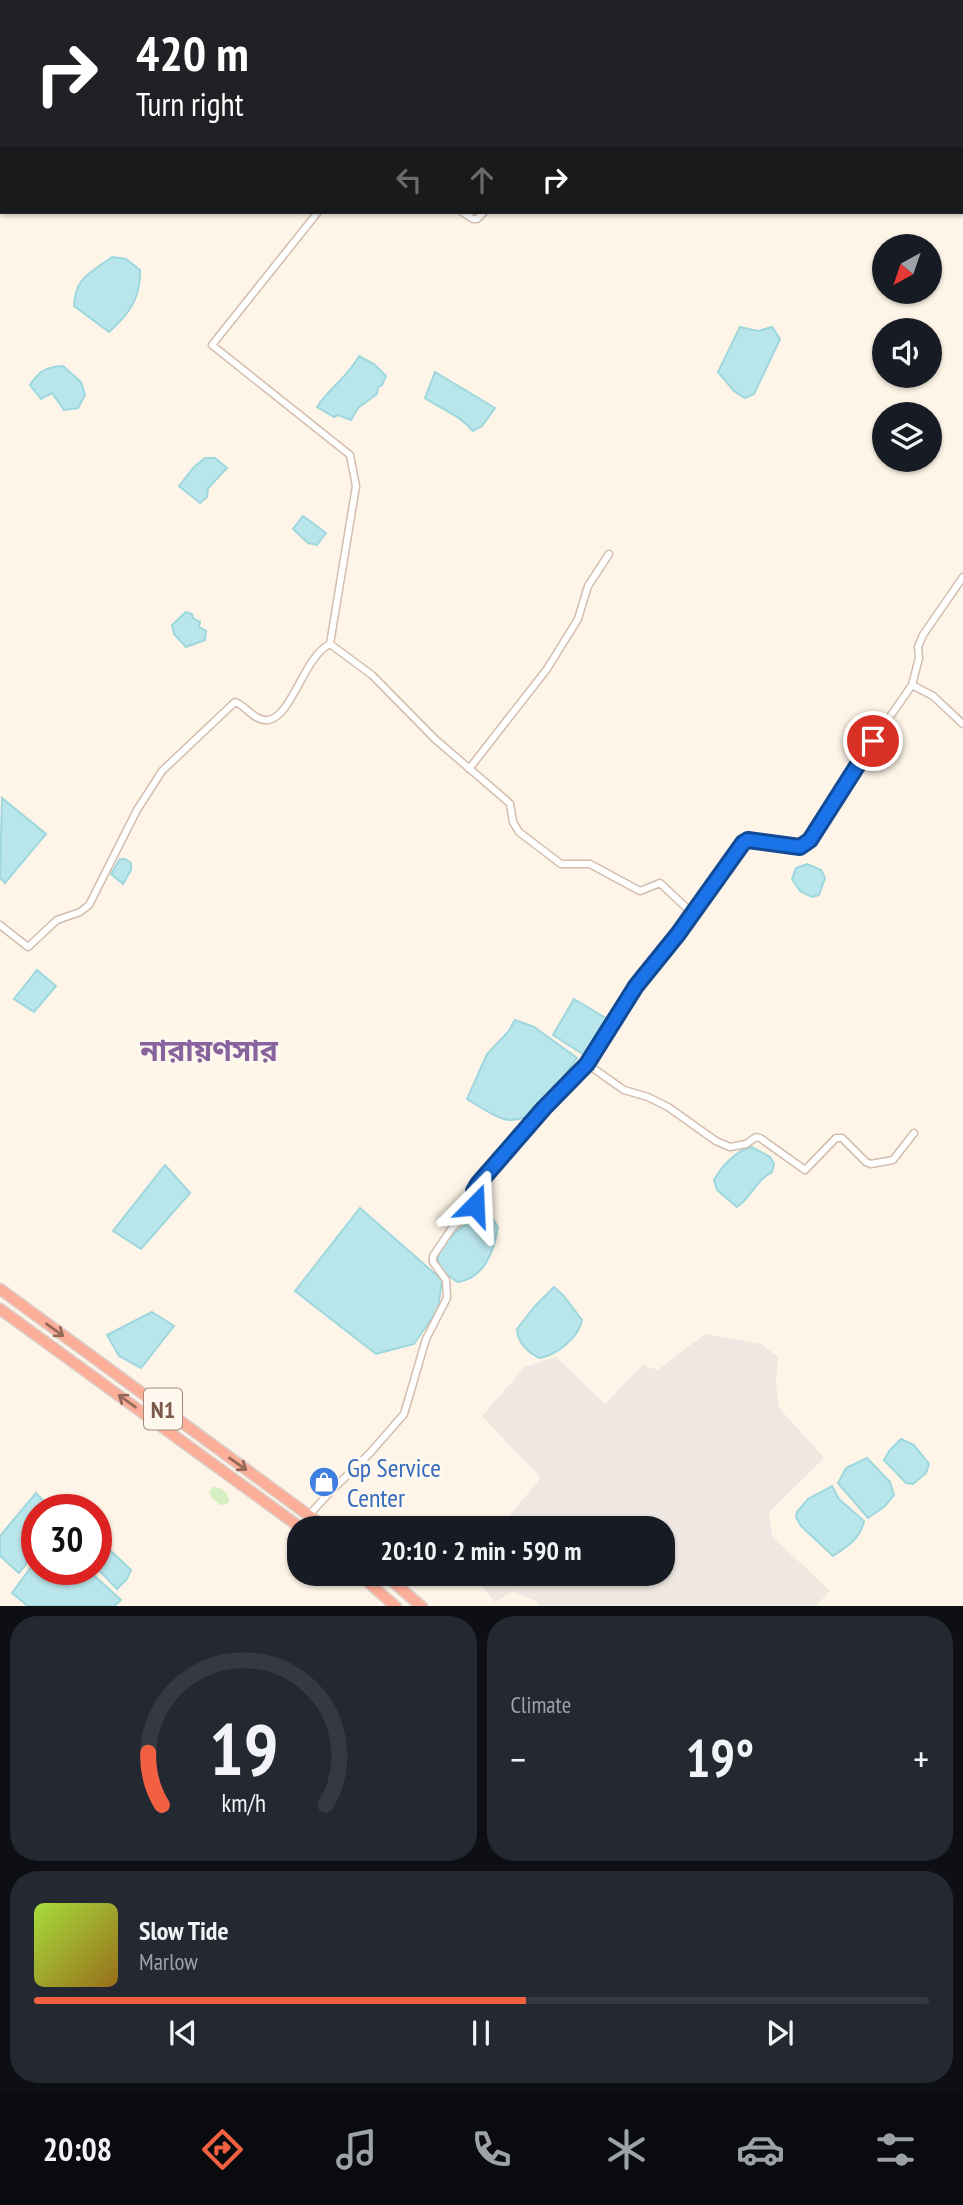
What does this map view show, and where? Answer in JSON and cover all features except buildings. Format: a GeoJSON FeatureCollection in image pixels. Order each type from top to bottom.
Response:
{"type":"FeatureCollection","features":[{"type":"Feature","properties":{"kind":"highway","name":"N1"},"geometry":{"type":"LineString","coordinates":[[0,1289],[310,1516]]}},
{"type":"Feature","properties":{"kind":"highway","name":"N1"},"geometry":{"type":"LineString","coordinates":[[0,1309],[287,1518]]}},
{"type":"Feature","properties":{"kind":"highway"},"geometry":{"type":"LineString","coordinates":[[210,1461],[218,1450]]}},
{"type":"Feature","properties":{"kind":"highway"},"geometry":{"type":"LineString","coordinates":[[373,1586],[396,1606]]}},
{"type":"Feature","properties":{"kind":"highway"},"geometry":{"type":"LineString","coordinates":[[398,1586],[422,1606]]}},
{"type":"Feature","properties":{"kind":"street"},"geometry":{"type":"LineString","coordinates":[[316,214],[212,345],[350,455],[356,486],[330,644]]}},
{"type":"Feature","properties":{"kind":"street"},"geometry":{"type":"LineString","coordinates":[[465,214],[473,219],[482,214]]}},
{"type":"Feature","properties":{"kind":"street"},"geometry":{"type":"LineString","coordinates":[[469,769],[547,669],[578,619],[588,586],[609,554]]}},
{"type":"Feature","properties":{"kind":"street"},"geometry":{"type":"LineString","coordinates":[[310,1516],[404,1414],[426,1339],[447,1298],[446,1280],[433,1262],[433,1256],[452,1228],[471,1212],[475,1205],[474,1191],[478,1184],[544,1108],[587,1064],[636,986],[678,934],[743,843],[748,840],[800,847],[810,840],[864,754],[912,685],[919,658],[918,647],[923,635],[963,577]]}},
{"type":"Feature","properties":{"kind":"street"},"geometry":{"type":"LineString","coordinates":[[330,644],[380,682],[469,769],[510,804],[513,822],[519,832],[561,864],[590,864],[640,891],[660,883],[692,913]]}},
{"type":"Feature","properties":{"kind":"street"},"geometry":{"type":"LineString","coordinates":[[0,925],[28,947],[57,920],[80,912],[89,905],[137,810],[162,771],[235,702],[261,719],[276,717],[293,697],[297,684],[321,648],[330,644]]}},
{"type":"Feature","properties":{"kind":"street"},"geometry":{"type":"LineString","coordinates":[[912,685],[933,696],[963,724]]}},
{"type":"Feature","properties":{"kind":"street"},"geometry":{"type":"LineString","coordinates":[[587,1064],[624,1090],[648,1097],[668,1107],[716,1141],[730,1147],[746,1144],[756,1137],[760,1138],[805,1170],[836,1138],[842,1138],[871,1164],[893,1160],[914,1133]]}},
{"type":"Feature","properties":{"kind":"shaded area"},"geometry":{"type":"Polygon","coordinates":[[[705,1334],[761,1344],[778,1357],[776,1384],[779,1408],[824,1458],[769,1512],[772,1536],[830,1591],[816,1606],[540,1606],[514,1591],[495,1602],[482,1586],[675,1586],[675,1516],[509,1516],[541,1478],[482,1416],[525,1367],[556,1357],[605,1404],[643,1365],[658,1370],[705,1334]]]}},
{"type":"Feature","properties":{"kind":"green space"},"geometry":{"type":"Polygon","coordinates":[[[213,1487],[226,1493],[229,1500],[227,1504],[220,1505],[211,1497],[209,1492],[213,1487]]]}},
{"type":"Feature","properties":{"kind":"water"},"geometry":{"type":"Polygon","coordinates":[[[112,257],[126,259],[140,270],[140,280],[132,305],[109,332],[74,306],[77,288],[81,282],[112,257]]]}},
{"type":"Feature","properties":{"kind":"water"},"geometry":{"type":"Polygon","coordinates":[[[740,327],[758,331],[772,327],[780,339],[754,394],[745,398],[734,391],[718,372],[740,327]]]}},
{"type":"Feature","properties":{"kind":"water"},"geometry":{"type":"Polygon","coordinates":[[[359,356],[374,364],[386,376],[378,387],[377,394],[358,408],[351,420],[338,415],[334,417],[317,407],[350,370],[359,356]]]}},
{"type":"Feature","properties":{"kind":"water"},"geometry":{"type":"Polygon","coordinates":[[[63,366],[81,382],[85,395],[78,408],[64,410],[52,393],[41,399],[30,385],[44,371],[63,366]]]}},
{"type":"Feature","properties":{"kind":"water"},"geometry":{"type":"Polygon","coordinates":[[[435,372],[495,408],[482,426],[473,431],[457,417],[425,398],[435,372]]]}},
{"type":"Feature","properties":{"kind":"water"},"geometry":{"type":"Polygon","coordinates":[[[205,458],[215,458],[227,468],[208,488],[207,497],[200,503],[179,486],[205,458]]]}},
{"type":"Feature","properties":{"kind":"water"},"geometry":{"type":"Polygon","coordinates":[[[303,516],[326,533],[317,545],[308,543],[293,529],[303,516]]]}},
{"type":"Feature","properties":{"kind":"water"},"geometry":{"type":"Polygon","coordinates":[[[186,612],[192,614],[193,618],[200,622],[199,627],[206,631],[205,640],[186,647],[174,634],[172,625],[186,612]]]}},
{"type":"Feature","properties":{"kind":"water"},"geometry":{"type":"Polygon","coordinates":[[[2,798],[46,834],[5,883],[0,878],[2,798]]]}},
{"type":"Feature","properties":{"kind":"water"},"geometry":{"type":"Polygon","coordinates":[[[120,859],[131,863],[131,870],[123,884],[111,874],[120,859]]]}},
{"type":"Feature","properties":{"kind":"water"},"geometry":{"type":"Polygon","coordinates":[[[807,864],[821,870],[825,878],[819,895],[812,897],[800,891],[792,879],[796,868],[807,864]]]}},
{"type":"Feature","properties":{"kind":"water"},"geometry":{"type":"Polygon","coordinates":[[[37,970],[56,986],[34,1012],[14,999],[37,970]]]}},
{"type":"Feature","properties":{"kind":"water"},"geometry":{"type":"Polygon","coordinates":[[[574,999],[609,1020],[589,1058],[553,1035],[574,999]]]}},
{"type":"Feature","properties":{"kind":"water"},"geometry":{"type":"Polygon","coordinates":[[[515,1020],[534,1027],[577,1058],[545,1101],[524,1117],[513,1120],[501,1118],[467,1099],[487,1054],[508,1032],[515,1020]]]}},
{"type":"Feature","properties":{"kind":"water"},"geometry":{"type":"Polygon","coordinates":[[[752,1147],[770,1157],[774,1164],[772,1172],[737,1207],[717,1190],[714,1180],[730,1160],[752,1147]]]}},
{"type":"Feature","properties":{"kind":"water"},"geometry":{"type":"Polygon","coordinates":[[[165,1165],[190,1193],[141,1249],[113,1231],[165,1165]]]}},
{"type":"Feature","properties":{"kind":"water"},"geometry":{"type":"Polygon","coordinates":[[[360,1208],[442,1280],[438,1309],[414,1344],[376,1354],[295,1291],[360,1208]]]}},
{"type":"Feature","properties":{"kind":"water"},"geometry":{"type":"Polygon","coordinates":[[[486,1215],[493,1219],[498,1227],[491,1254],[475,1275],[458,1282],[440,1268],[439,1254],[456,1232],[486,1215]]]}},
{"type":"Feature","properties":{"kind":"water"},"geometry":{"type":"Polygon","coordinates":[[[554,1287],[582,1320],[577,1333],[566,1344],[540,1358],[524,1347],[517,1329],[554,1287]]]}},
{"type":"Feature","properties":{"kind":"water"},"geometry":{"type":"Polygon","coordinates":[[[152,1312],[174,1326],[141,1368],[119,1356],[107,1335],[152,1312]]]}},
{"type":"Feature","properties":{"kind":"water"},"geometry":{"type":"Polygon","coordinates":[[[901,1439],[914,1445],[929,1464],[926,1473],[913,1484],[906,1483],[884,1460],[901,1439]]]}},
{"type":"Feature","properties":{"kind":"water"},"geometry":{"type":"Polygon","coordinates":[[[867,1458],[890,1482],[894,1495],[885,1506],[868,1518],[838,1483],[846,1468],[867,1458]]]}},
{"type":"Feature","properties":{"kind":"water"},"geometry":{"type":"Polygon","coordinates":[[[832,1486],[839,1499],[864,1521],[856,1537],[833,1556],[801,1526],[796,1517],[808,1499],[832,1486]]]}},
{"type":"Feature","properties":{"kind":"water"},"geometry":{"type":"Polygon","coordinates":[[[21,1511],[19,1573],[0,1556],[0,1536],[21,1511]]]}},
{"type":"Feature","properties":{"kind":"water"},"geometry":{"type":"Polygon","coordinates":[[[112,1552],[131,1570],[127,1579],[117,1589],[112,1584],[112,1552]]]}},
{"type":"Feature","properties":{"kind":"water"},"geometry":{"type":"Polygon","coordinates":[[[21,1581],[21,1585],[104,1585],[121,1600],[114,1606],[28,1606],[12,1593],[21,1581]]]}},
{"type":"Feature","properties":{"kind":"place","name":"Gp Service Center"},"geometry":{"type":"Point","coordinates":[324,1482]}},
{"type":"Feature","properties":{"kind":"district","name":"নারায়ণসার"},"geometry":{"type":"Point","coordinates":[209,1049]}},
{"type":"Feature","properties":{"kind":"route"},"geometry":{"type":"LineString","coordinates":[[475,1205],[474,1191],[478,1184],[544,1108],[587,1064],[636,986],[678,934],[743,843],[748,840],[800,847],[810,840],[873,741]]}}]}
